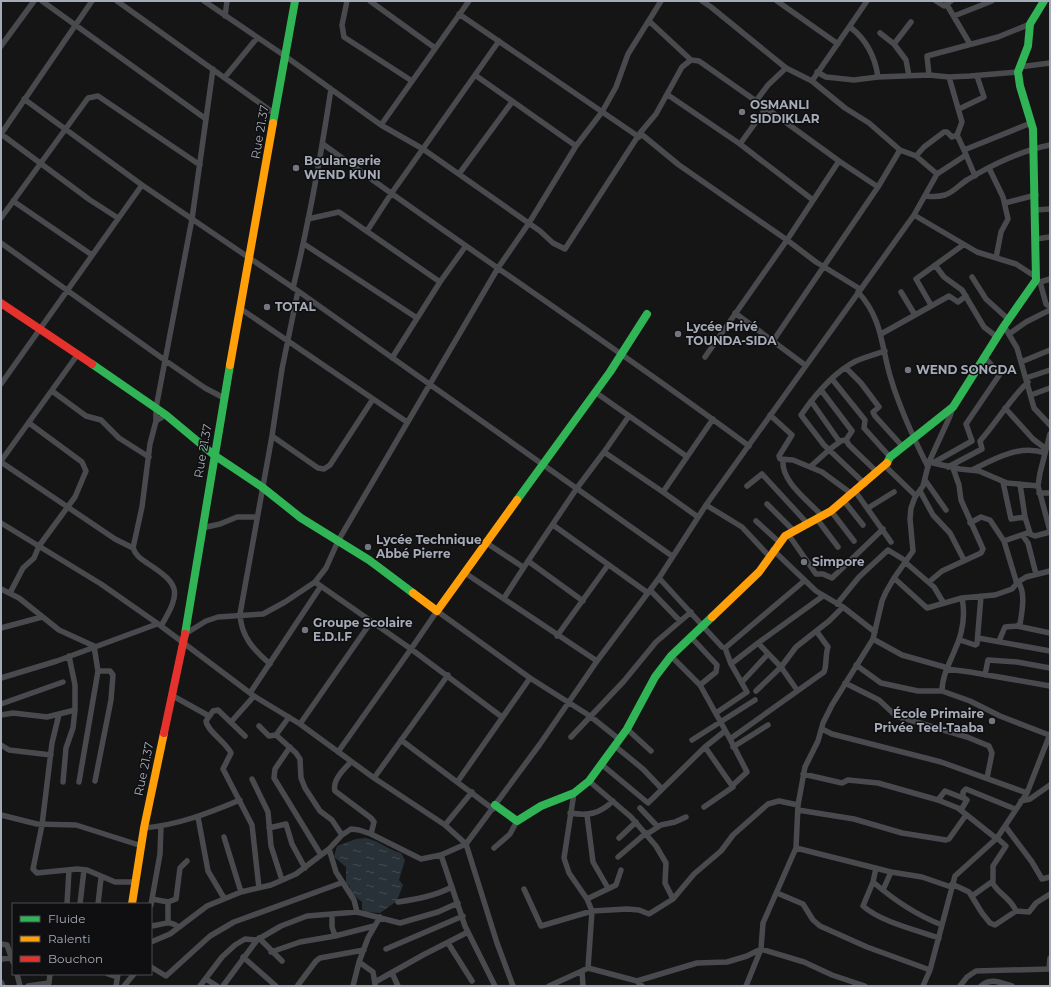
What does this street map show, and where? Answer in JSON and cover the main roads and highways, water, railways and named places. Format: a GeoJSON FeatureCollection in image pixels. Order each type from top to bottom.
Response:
{"type":"FeatureCollection","features":[{"type":"Feature","properties":{"kind":"water"},"geometry":{"type":"Polygon","coordinates":[[[366,838],[401,853],[405,860],[399,880],[403,885],[397,901],[380,913],[365,912],[362,909],[362,902],[350,892],[350,887],[346,883],[346,867],[334,857],[337,846],[356,839],[366,838]]]}},
{"type":"Feature","properties":{"kind":"place","name":"OSMANLI SIDDIKLAR"},"geometry":{"type":"Point","coordinates":[742,112]}},
{"type":"Feature","properties":{"kind":"place","name":"Boulangerie WEND KUNI"},"geometry":{"type":"Point","coordinates":[296,168]}},
{"type":"Feature","properties":{"kind":"place","name":"TOTAL"},"geometry":{"type":"Point","coordinates":[267,307]}},
{"type":"Feature","properties":{"kind":"place","name":"Lycée Privé TOUNDA-SIDA"},"geometry":{"type":"Point","coordinates":[678,334]}},
{"type":"Feature","properties":{"kind":"place","name":"WEND SONGDA"},"geometry":{"type":"Point","coordinates":[908,370]}},
{"type":"Feature","properties":{"kind":"place","name":"Lycée Technique Abbé Pierre"},"geometry":{"type":"Point","coordinates":[368,547]}},
{"type":"Feature","properties":{"kind":"place","name":"Simpore"},"geometry":{"type":"Point","coordinates":[804,562]}},
{"type":"Feature","properties":{"kind":"place","name":"Groupe Scolaire E.D.I.F"},"geometry":{"type":"Point","coordinates":[305,630]}},
{"type":"Feature","properties":{"kind":"place","name":"École Primaire Privée Teel-Taaba"},"geometry":{"type":"Point","coordinates":[992,721]}}]}
